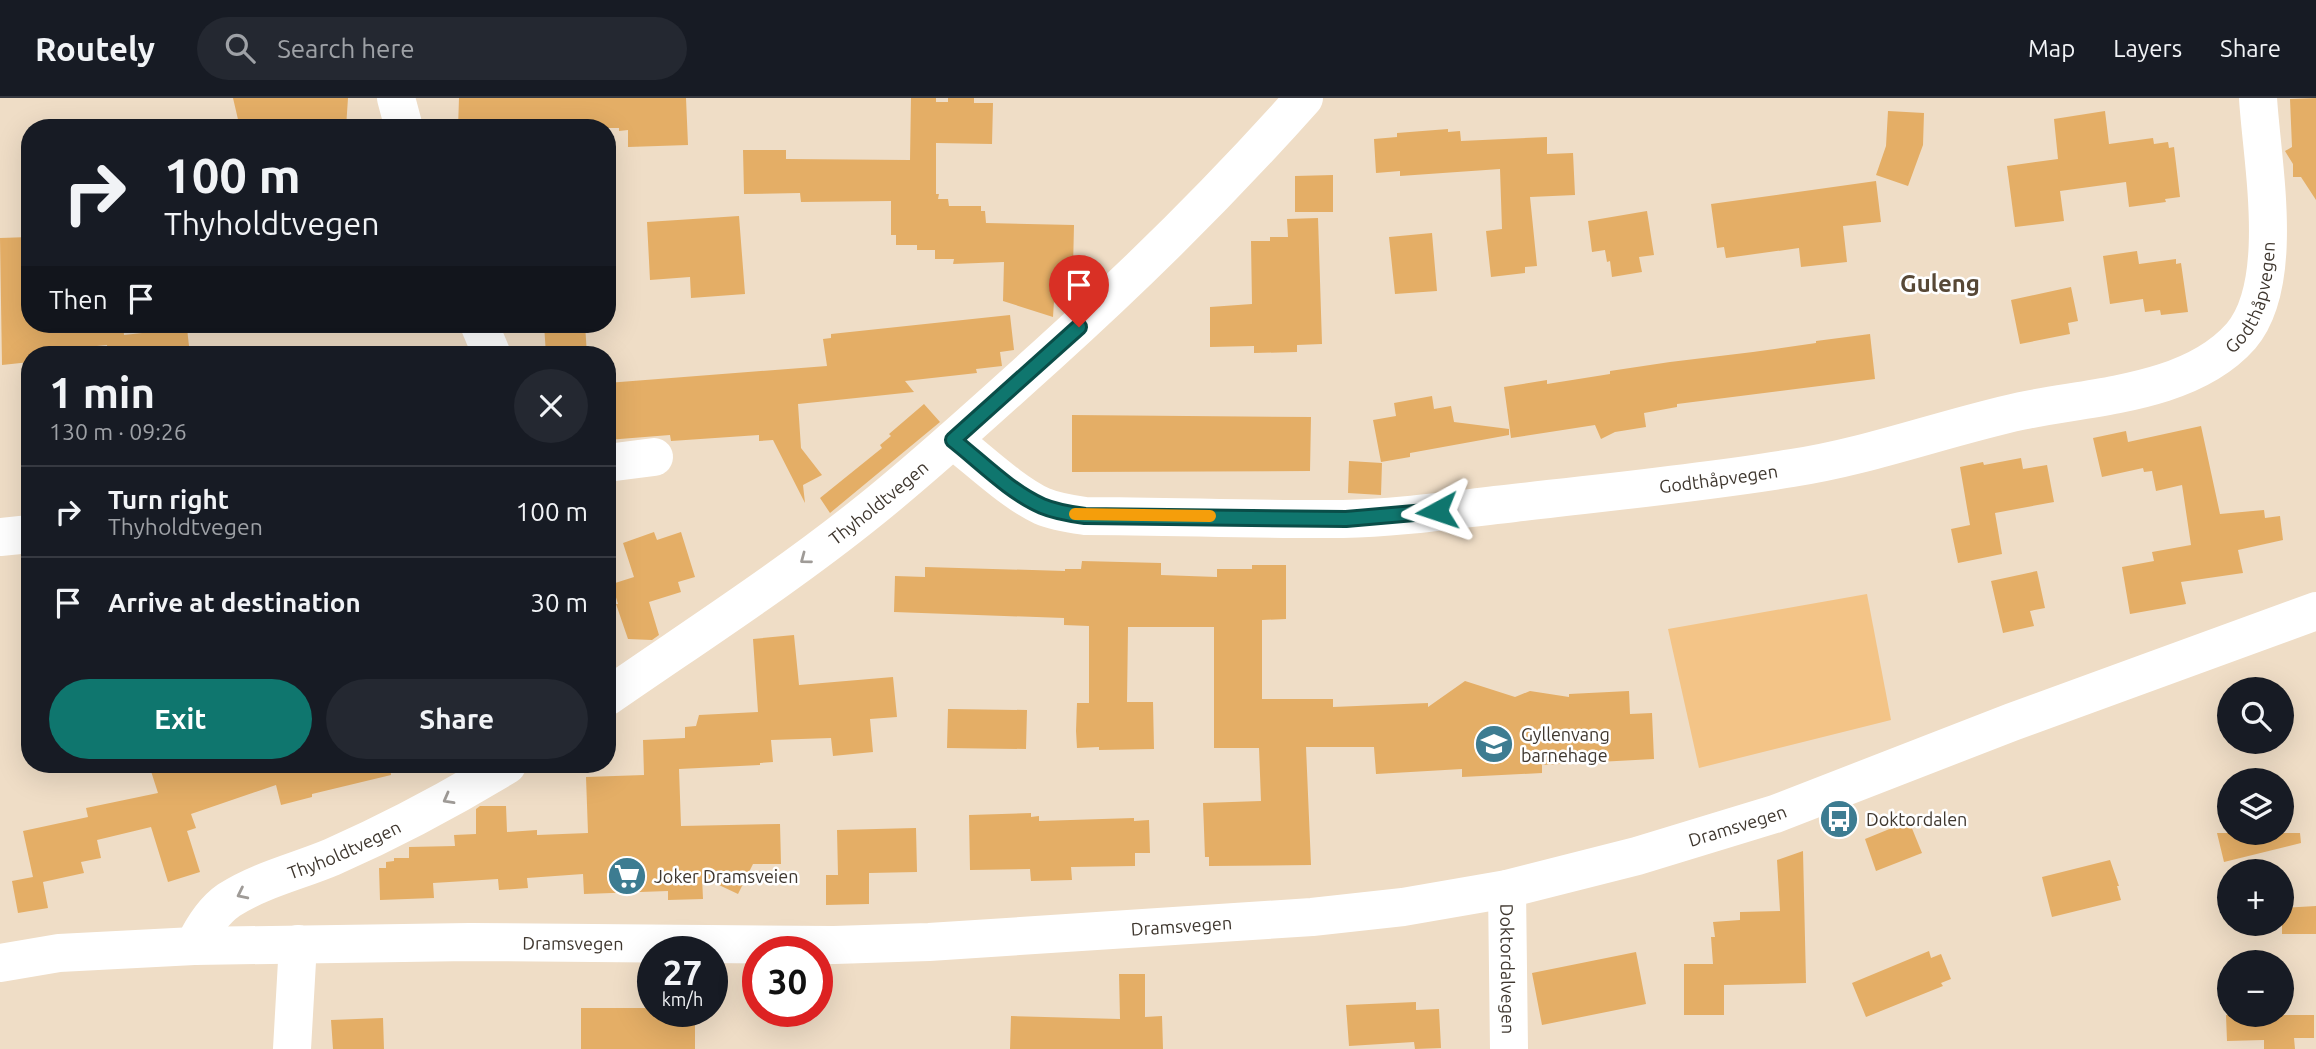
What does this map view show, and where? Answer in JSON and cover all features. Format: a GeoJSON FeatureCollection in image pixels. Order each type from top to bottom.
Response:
{"type":"FeatureCollection","features":[{"type":"Feature","properties":{"kind":"street"},"geometry":{"type":"LineString","coordinates":[[396,98],[402,119]]}},
{"type":"Feature","properties":{"kind":"street","name":"Thyholdtvegen"},"geometry":{"type":"LineString","coordinates":[[616,691],[791,569],[869,511],[953,440],[1117,290],[1243,165],[1304,98]]}},
{"type":"Feature","properties":{"kind":"street","name":"Godthåpvegen"},"geometry":{"type":"LineString","coordinates":[[953,440],[1040,505],[1060,512],[1085,516],[1346,519],[1591,494],[1794,468],[1899,445],[2023,411],[2143,388],[2176,379],[2213,360],[2241,336],[2259,305],[2267,240],[2258,98]]}},
{"type":"Feature","properties":{"kind":"street"},"geometry":{"type":"LineString","coordinates":[[616,462],[654,457]]}},
{"type":"Feature","properties":{"kind":"street"},"geometry":{"type":"LineString","coordinates":[[0,537],[21,535]]}},
{"type":"Feature","properties":{"kind":"street","name":"Dramsvegen"},"geometry":{"type":"LineString","coordinates":[[0,962],[59,953],[194,946],[509,943],[834,945],[929,942],[1312,917],[1404,907],[1507,889],[1637,856],[1775,814],[2022,718],[2316,611]]}},
{"type":"Feature","properties":{"kind":"street","name":"Thyholdtvegen"},"geometry":{"type":"LineString","coordinates":[[194,946],[204,927],[228,901],[359,845],[493,773]]}},
{"type":"Feature","properties":{"kind":"street","name":"Doktordalvegen"},"geometry":{"type":"LineString","coordinates":[[1507,889],[1509,1049]]}},
{"type":"Feature","properties":{"kind":"street"},"geometry":{"type":"LineString","coordinates":[[292,1049],[298,944]]}},
{"type":"Feature","properties":{"kind":"shaded area"},"geometry":{"type":"Polygon","coordinates":[[[1867,594],[1891,720],[1699,768],[1668,629],[1867,594]]]}},
{"type":"Feature","properties":{"kind":"building"},"geometry":{"type":"Polygon","coordinates":[[[233,98],[348,98],[347,119],[238,119],[233,98]]]}},
{"type":"Feature","properties":{"kind":"building"},"geometry":{"type":"Polygon","coordinates":[[[459,98],[686,98],[688,145],[628,147],[628,130],[619,131],[619,128],[616,128],[616,119],[458,119],[459,98]]]}},
{"type":"Feature","properties":{"kind":"building"},"geometry":{"type":"Polygon","coordinates":[[[911,98],[936,98],[936,102],[948,102],[948,98],[974,98],[974,103],[993,103],[992,144],[936,143],[938,199],[948,199],[949,206],[981,206],[981,211],[985,211],[986,223],[1074,225],[1073,269],[1056,269],[1053,317],[1003,301],[1004,262],[953,264],[954,259],[935,259],[935,250],[917,250],[917,245],[896,245],[896,235],[891,235],[891,201],[801,202],[800,193],[744,194],[743,150],[786,150],[786,159],[910,160],[911,98]]]}},
{"type":"Feature","properties":{"kind":"building"},"geometry":{"type":"Polygon","coordinates":[[[2316,98],[2316,200],[2301,177],[2293,177],[2293,164],[2285,151],[2292,147],[2290,99],[2316,98]]]}},
{"type":"Feature","properties":{"kind":"building"},"geometry":{"type":"Polygon","coordinates":[[[1888,111],[1924,113],[1923,145],[1908,186],[1876,175],[1886,146],[1888,111]]]}},
{"type":"Feature","properties":{"kind":"building"},"geometry":{"type":"Polygon","coordinates":[[[2105,111],[2109,144],[2153,138],[2154,144],[2168,142],[2169,148],[2174,147],[2180,197],[2165,199],[2166,202],[2129,207],[2126,182],[2060,191],[2064,221],[2015,227],[2007,166],[2058,159],[2054,119],[2105,111]]]}},
{"type":"Feature","properties":{"kind":"building"},"geometry":{"type":"Polygon","coordinates":[[[1448,129],[1448,132],[1460,131],[1461,141],[1547,137],[1547,154],[1573,153],[1575,195],[1530,197],[1537,266],[1525,267],[1525,273],[1491,277],[1486,231],[1502,229],[1500,169],[1400,176],[1400,171],[1376,173],[1374,139],[1397,137],[1397,133],[1448,129]]]}},
{"type":"Feature","properties":{"kind":"building"},"geometry":{"type":"Polygon","coordinates":[[[1333,175],[1333,212],[1295,212],[1295,176],[1333,175]]]}},
{"type":"Feature","properties":{"kind":"building"},"geometry":{"type":"Polygon","coordinates":[[[1876,181],[1881,222],[1843,226],[1847,262],[1801,267],[1799,248],[1726,258],[1724,247],[1717,248],[1711,204],[1876,181]]]}},
{"type":"Feature","properties":{"kind":"building"},"geometry":{"type":"Polygon","coordinates":[[[1647,211],[1654,255],[1639,257],[1642,272],[1612,277],[1605,250],[1592,252],[1588,221],[1647,211]]]}},
{"type":"Feature","properties":{"kind":"building"},"geometry":{"type":"Polygon","coordinates":[[[739,216],[745,294],[691,298],[690,277],[650,280],[647,222],[739,216]]]}},
{"type":"Feature","properties":{"kind":"building"},"geometry":{"type":"Polygon","coordinates":[[[1318,218],[1322,344],[1297,345],[1297,352],[1254,353],[1254,346],[1210,347],[1210,307],[1252,304],[1251,241],[1288,237],[1287,219],[1318,218]]]}},
{"type":"Feature","properties":{"kind":"building"},"geometry":{"type":"Polygon","coordinates":[[[1432,233],[1437,291],[1395,294],[1389,237],[1432,233]]]}},
{"type":"Feature","properties":{"kind":"building"},"geometry":{"type":"Polygon","coordinates":[[[21,237],[21,333],[188,333],[189,346],[21,346],[21,363],[2,365],[0,238],[21,237]]]}},
{"type":"Feature","properties":{"kind":"building"},"geometry":{"type":"Polygon","coordinates":[[[2137,251],[2139,264],[2176,259],[2176,264],[2181,263],[2188,312],[2161,315],[2160,310],[2145,312],[2143,299],[2110,304],[2103,256],[2137,251]]]}},
{"type":"Feature","properties":{"kind":"building"},"geometry":{"type":"Polygon","coordinates":[[[2071,287],[2078,321],[2068,323],[2070,334],[2020,344],[2011,300],[2071,287]]]}},
{"type":"Feature","properties":{"kind":"building"},"geometry":{"type":"Polygon","coordinates":[[[1010,315],[1014,350],[1000,352],[1002,366],[976,369],[977,373],[905,381],[914,392],[798,404],[801,448],[822,475],[803,485],[805,503],[773,440],[759,441],[759,435],[671,441],[670,435],[616,439],[616,382],[827,366],[823,339],[831,338],[831,334],[1010,315]]]}},
{"type":"Feature","properties":{"kind":"building"},"geometry":{"type":"Polygon","coordinates":[[[545,333],[586,333],[586,346],[545,346],[545,333]]]}},
{"type":"Feature","properties":{"kind":"building"},"geometry":{"type":"Polygon","coordinates":[[[1870,334],[1875,379],[1677,404],[1677,407],[1644,413],[1646,427],[1615,432],[1601,439],[1595,425],[1511,438],[1504,387],[1547,380],[1547,384],[1610,374],[1610,371],[1870,334]]]}},
{"type":"Feature","properties":{"kind":"building"},"geometry":{"type":"Polygon","coordinates":[[[1432,396],[1434,409],[1451,406],[1454,422],[1509,429],[1509,435],[1410,453],[1410,457],[1381,462],[1373,420],[1396,416],[1394,403],[1432,396]]]}},
{"type":"Feature","properties":{"kind":"building"},"geometry":{"type":"Polygon","coordinates":[[[924,404],[940,422],[830,513],[820,498],[882,448],[880,445],[891,436],[889,434],[924,404]]]}},
{"type":"Feature","properties":{"kind":"building"},"geometry":{"type":"Polygon","coordinates":[[[1072,415],[1311,417],[1310,471],[1072,472],[1072,415]]]}},
{"type":"Feature","properties":{"kind":"building"},"geometry":{"type":"Polygon","coordinates":[[[2201,426],[2220,514],[2264,510],[2265,518],[2280,516],[2283,540],[2238,550],[2243,573],[2181,582],[2186,604],[2130,614],[2122,567],[2154,561],[2152,552],[2191,545],[2182,485],[2156,491],[2152,471],[2144,472],[2143,468],[2102,477],[2093,438],[2126,431],[2128,442],[2201,426]]]}},
{"type":"Feature","properties":{"kind":"building"},"geometry":{"type":"Polygon","coordinates":[[[2021,458],[2023,469],[2047,465],[2054,502],[1995,513],[2002,554],[1958,563],[1951,529],[1970,525],[1960,467],[2021,458]]]}},
{"type":"Feature","properties":{"kind":"building"},"geometry":{"type":"Polygon","coordinates":[[[1349,461],[1382,463],[1381,495],[1348,493],[1349,461]]]}},
{"type":"Feature","properties":{"kind":"building"},"geometry":{"type":"Polygon","coordinates":[[[654,532],[657,540],[681,532],[695,577],[678,582],[681,592],[649,602],[659,635],[652,640],[628,639],[616,604],[616,583],[634,577],[623,543],[654,532]]]}},
{"type":"Feature","properties":{"kind":"building"},"geometry":{"type":"Polygon","coordinates":[[[1082,561],[1161,563],[1161,575],[1217,577],[1217,569],[1286,565],[1286,619],[1262,620],[1262,699],[1333,699],[1333,707],[1428,703],[1428,707],[1465,681],[1515,697],[1530,691],[1569,697],[1569,694],[1629,691],[1630,714],[1652,713],[1654,759],[1542,765],[1542,773],[1462,777],[1462,769],[1376,774],[1374,747],[1306,747],[1311,865],[1209,866],[1209,857],[1205,857],[1203,803],[1261,801],[1259,748],[1214,748],[1214,627],[1128,627],[1127,702],[1153,702],[1154,749],[1099,750],[1099,747],[1077,748],[1077,703],[1089,703],[1089,626],[1064,625],[1064,618],[894,612],[895,576],[925,577],[925,567],[1065,571],[1081,569],[1082,561]]]}},
{"type":"Feature","properties":{"kind":"building"},"geometry":{"type":"Polygon","coordinates":[[[2037,571],[2045,608],[2030,611],[2034,626],[2003,633],[1991,581],[2037,571]]]}},
{"type":"Feature","properties":{"kind":"building"},"geometry":{"type":"Polygon","coordinates":[[[794,635],[799,685],[893,677],[897,717],[870,719],[873,752],[833,756],[831,738],[771,740],[773,762],[679,769],[681,826],[780,824],[781,864],[753,864],[738,894],[702,877],[703,899],[668,900],[668,891],[584,894],[583,874],[527,878],[528,888],[499,890],[498,879],[433,883],[434,898],[380,900],[379,868],[386,868],[386,862],[394,861],[394,858],[409,858],[409,847],[455,846],[454,835],[476,834],[476,809],[480,806],[506,806],[507,832],[537,830],[537,835],[588,833],[586,777],[644,775],[643,740],[685,738],[685,727],[696,726],[699,715],[758,712],[753,639],[794,635]]]}},
{"type":"Feature","properties":{"kind":"building"},"geometry":{"type":"Polygon","coordinates":[[[948,709],[1027,710],[1026,749],[947,748],[948,709]]]}},
{"type":"Feature","properties":{"kind":"building"},"geometry":{"type":"Polygon","coordinates":[[[152,773],[391,775],[312,794],[312,797],[281,805],[276,785],[191,814],[196,828],[187,831],[200,872],[168,882],[151,827],[97,840],[101,858],[81,862],[84,873],[43,882],[48,908],[18,913],[12,881],[33,877],[23,831],[88,817],[86,808],[158,793],[152,773]]]}},
{"type":"Feature","properties":{"kind":"building"},"geometry":{"type":"Polygon","coordinates":[[[1031,813],[1031,817],[1039,816],[1039,821],[1134,818],[1134,821],[1149,820],[1150,853],[1135,853],[1135,866],[1071,867],[1072,880],[1031,881],[1030,869],[970,870],[969,815],[1031,813]]]}},
{"type":"Feature","properties":{"kind":"building"},"geometry":{"type":"Polygon","coordinates":[[[1909,821],[1922,853],[1876,871],[1865,839],[1909,821]]]}},
{"type":"Feature","properties":{"kind":"building"},"geometry":{"type":"Polygon","coordinates":[[[916,828],[917,872],[869,873],[869,904],[826,905],[826,875],[838,875],[837,830],[916,828]]]}},
{"type":"Feature","properties":{"kind":"building"},"geometry":{"type":"Polygon","coordinates":[[[2294,833],[2300,833],[2301,843],[2294,845],[2294,833]]]}},
{"type":"Feature","properties":{"kind":"building"},"geometry":{"type":"Polygon","coordinates":[[[2220,845],[2293,845],[2236,859],[2223,859],[2220,845]]]}},
{"type":"Feature","properties":{"kind":"building"},"geometry":{"type":"Polygon","coordinates":[[[1803,851],[1806,983],[1724,985],[1724,1015],[1684,1015],[1684,964],[1713,964],[1713,922],[1740,920],[1740,912],[1780,911],[1777,860],[1803,851]]]}},
{"type":"Feature","properties":{"kind":"building"},"geometry":{"type":"Polygon","coordinates":[[[2110,860],[2121,900],[2052,917],[2042,877],[2110,860]]]}},
{"type":"Feature","properties":{"kind":"building"},"geometry":{"type":"Polygon","coordinates":[[[2316,906],[2316,934],[2294,934],[2294,907],[2316,906]]]}},
{"type":"Feature","properties":{"kind":"building"},"geometry":{"type":"Polygon","coordinates":[[[1929,951],[1931,958],[1941,954],[1951,979],[1941,983],[1943,986],[1866,1017],[1852,983],[1929,951]]]}},
{"type":"Feature","properties":{"kind":"building"},"geometry":{"type":"Polygon","coordinates":[[[1636,952],[1646,1004],[1542,1025],[1532,973],[1636,952]]]}},
{"type":"Feature","properties":{"kind":"building"},"geometry":{"type":"Polygon","coordinates":[[[1119,974],[1145,974],[1145,1017],[1162,1016],[1163,1049],[1010,1049],[1011,1016],[1120,1019],[1119,974]]]}},
{"type":"Feature","properties":{"kind":"building"},"geometry":{"type":"Polygon","coordinates":[[[1416,1002],[1416,1010],[1439,1009],[1441,1048],[1415,1049],[1414,1042],[1349,1046],[1346,1005],[1416,1002]]]}},
{"type":"Feature","properties":{"kind":"building"},"geometry":{"type":"Polygon","coordinates":[[[581,1008],[637,1008],[637,1027],[695,1027],[695,1049],[581,1049],[581,1008]]]}},
{"type":"Feature","properties":{"kind":"building"},"geometry":{"type":"Polygon","coordinates":[[[2294,1015],[2314,1015],[2314,1038],[2294,1038],[2295,1049],[2264,1049],[2264,1040],[2227,1041],[2226,1027],[2294,1027],[2294,1015]]]}},
{"type":"Feature","properties":{"kind":"building"},"geometry":{"type":"Polygon","coordinates":[[[383,1018],[384,1049],[333,1049],[331,1020],[383,1018]]]}},
{"type":"Feature","properties":{"kind":"slow traffic"},"geometry":{"type":"LineString","coordinates":[[1075,514],[1210,516]]}},
{"type":"Feature","properties":{"kind":"place","name":"Gyllenvang barnehage"},"geometry":{"type":"Point","coordinates":[1494,744]}},
{"type":"Feature","properties":{"kind":"place","name":"Doktordalen"},"geometry":{"type":"Point","coordinates":[1839,819]}},
{"type":"Feature","properties":{"kind":"place","name":"Joker Dramsveien"},"geometry":{"type":"Point","coordinates":[627,876]}},
{"type":"Feature","properties":{"kind":"district","name":"Guleng"},"geometry":{"type":"Point","coordinates":[1940,283]}},
{"type":"Feature","properties":{"kind":"route"},"geometry":{"type":"LineString","coordinates":[[1079,327],[953,440],[1040,505],[1085,516],[1346,519],[1437,511]]}}]}
